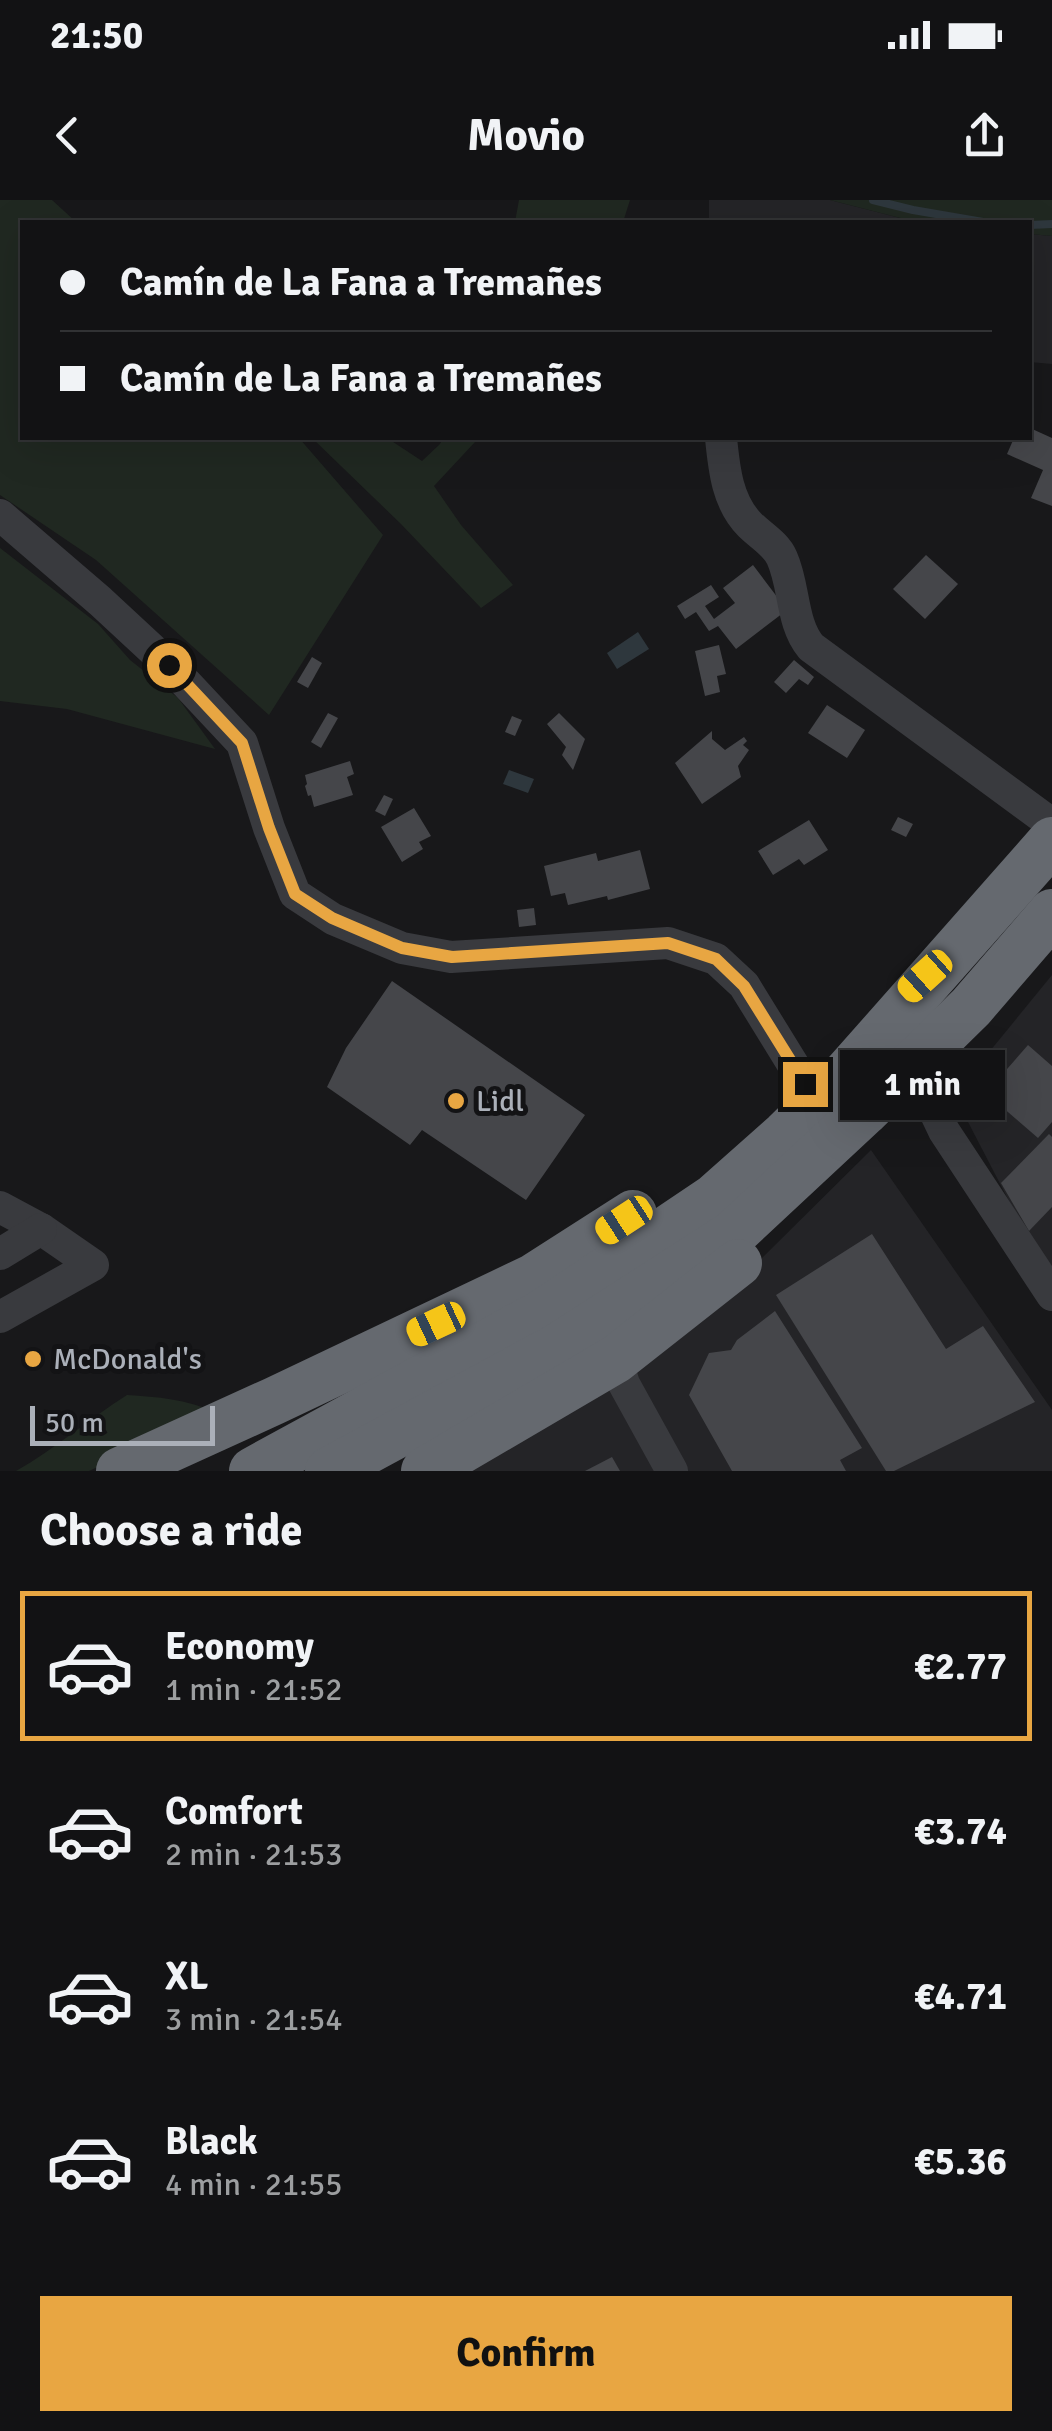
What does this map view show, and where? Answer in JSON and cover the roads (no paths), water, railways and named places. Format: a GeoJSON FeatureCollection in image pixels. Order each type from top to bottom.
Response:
{"type":"FeatureCollection","features":[{"type":"Feature","properties":{"kind":"highway"},"geometry":{"type":"LineString","coordinates":[[253,1471],[544,1312],[714,1198],[840,1081],[1052,841]]}},
{"type":"Feature","properties":{"kind":"highway"},"geometry":{"type":"LineString","coordinates":[[329,1471],[558,1346],[732,1234],[972,1007],[1052,914]]}},
{"type":"Feature","properties":{"kind":"highway"},"geometry":{"type":"LineString","coordinates":[[120,1471],[533,1278],[697,1174],[805,1084],[952,952]]}},
{"type":"Feature","properties":{"kind":"highway"},"geometry":{"type":"LineString","coordinates":[[425,1471],[616,1359],[776,1234],[879,1128],[933,1064],[972,1007]]}},
{"type":"Feature","properties":{"kind":"street"},"geometry":{"type":"LineString","coordinates":[[721,440],[724,475],[740,515],[776,547],[783,559],[802,636],[1052,824]]}},
{"type":"Feature","properties":{"kind":"street"},"geometry":{"type":"LineString","coordinates":[[0,515],[169,665],[242,743],[295,894],[332,918],[402,948],[452,957],[668,943],[716,959],[744,986],[805,1084]]}},
{"type":"Feature","properties":{"kind":"street"},"geometry":{"type":"LineString","coordinates":[[933,1064],[924,1091],[944,1131],[1052,1295]]}},
{"type":"Feature","properties":{"kind":"street"},"geometry":{"type":"LineString","coordinates":[[0,1207],[94,1265],[0,1317]]}},
{"type":"Feature","properties":{"kind":"street"},"geometry":{"type":"LineString","coordinates":[[0,1254],[41,1229]]}},
{"type":"Feature","properties":{"kind":"street"},"geometry":{"type":"LineString","coordinates":[[616,1359],[624,1384],[672,1471]]}},
{"type":"Feature","properties":{"kind":"waterway"},"geometry":{"type":"LineString","coordinates":[[873,200],[971,220]]}},
{"type":"Feature","properties":{"kind":"waterway"},"geometry":{"type":"LineString","coordinates":[[1032,225],[1052,224]]}},
{"type":"Feature","properties":{"kind":"place","name":"Lidl"},"geometry":{"type":"Point","coordinates":[456,1101]}},
{"type":"Feature","properties":{"kind":"place","name":"McDonald's"},"geometry":{"type":"Point","coordinates":[33,1359]}}]}
